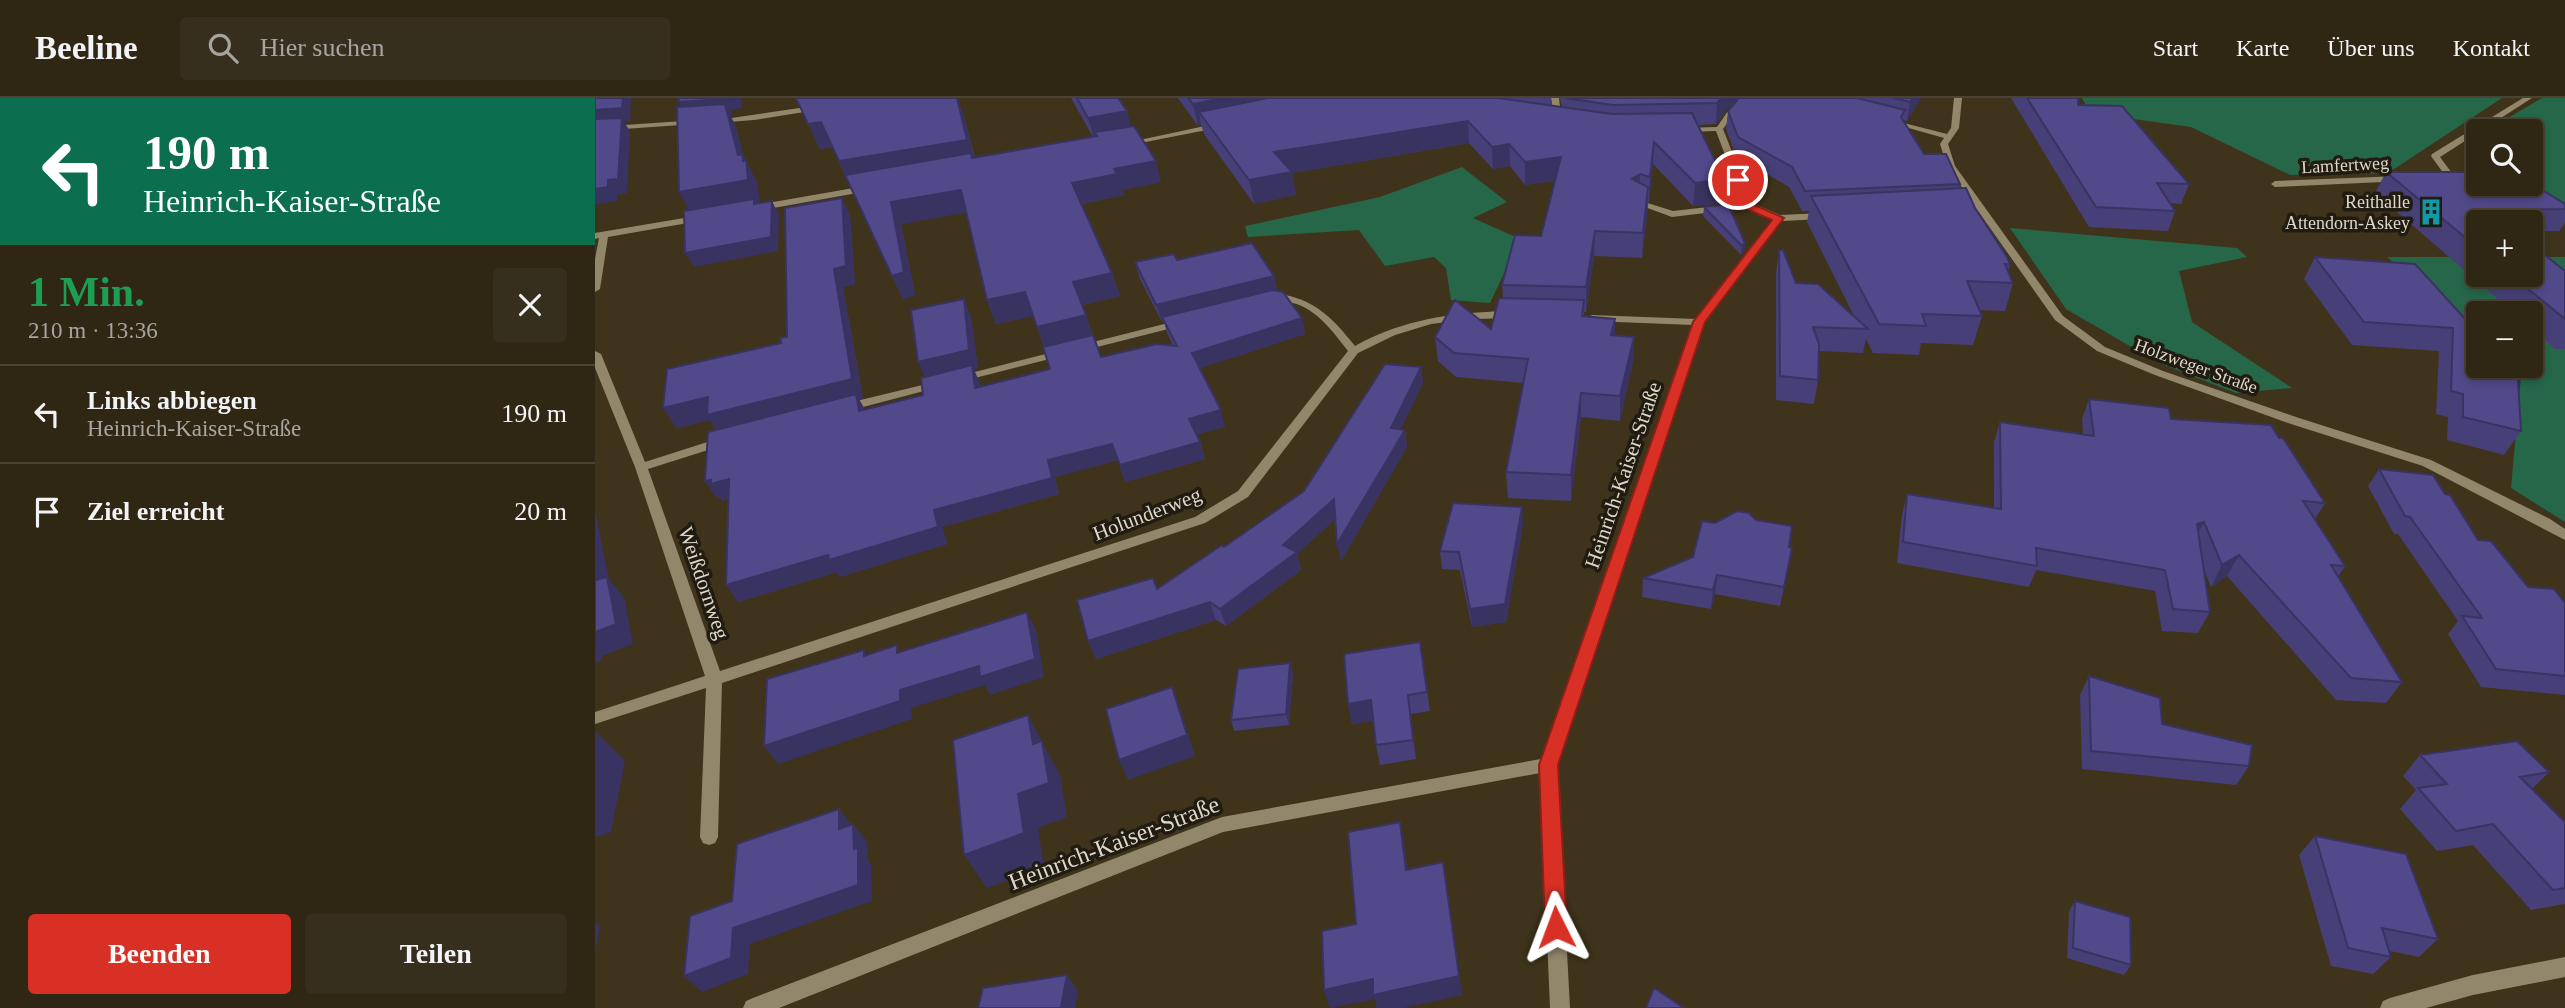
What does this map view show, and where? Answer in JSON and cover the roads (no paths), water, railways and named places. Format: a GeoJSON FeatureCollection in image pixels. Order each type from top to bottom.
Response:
{"type":"FeatureCollection","features":[{"type":"Feature","properties":{"kind":"street"},"geometry":{"type":"LineString","coordinates":[[1555,98],[1559,124]]}},
{"type":"Feature","properties":{"kind":"street"},"geometry":{"type":"LineString","coordinates":[[1719,129],[1735,107],[1747,98]]}},
{"type":"Feature","properties":{"kind":"street","name":"Holzweger Straße"},"geometry":{"type":"LineString","coordinates":[[1958,98],[1955,128],[1944,144],[1951,166],[2059,318],[2101,349],[2159,373],[2295,421],[2427,463],[2545,522],[2565,535]]}},
{"type":"Feature","properties":{"kind":"street"},"geometry":{"type":"LineString","coordinates":[[2423,178],[2450,177],[2435,156],[2528,98]]}},
{"type":"Feature","properties":{"kind":"street"},"geometry":{"type":"LineString","coordinates":[[595,129],[754,118],[828,105]]}},
{"type":"Feature","properties":{"kind":"street"},"geometry":{"type":"LineString","coordinates":[[1881,119],[1948,137]]}},
{"type":"Feature","properties":{"kind":"street"},"geometry":{"type":"LineString","coordinates":[[1545,122],[1572,126]]}},
{"type":"Feature","properties":{"kind":"street"},"geometry":{"type":"LineString","coordinates":[[1111,146],[1227,124]]}},
{"type":"Feature","properties":{"kind":"street"},"geometry":{"type":"LineString","coordinates":[[1679,130],[1719,129]]}},
{"type":"Feature","properties":{"kind":"street"},"geometry":{"type":"LineString","coordinates":[[1719,129],[1748,205]]}},
{"type":"Feature","properties":{"kind":"street","name":"Lamfertweg"},"geometry":{"type":"LineString","coordinates":[[2274,184],[2410,178]]}},
{"type":"Feature","properties":{"kind":"street"},"geometry":{"type":"LineString","coordinates":[[741,211],[887,185]]}},
{"type":"Feature","properties":{"kind":"street"},"geometry":{"type":"LineString","coordinates":[[1638,203],[1672,214],[1748,205],[1779,218],[1833,216]]}},
{"type":"Feature","properties":{"kind":"street"},"geometry":{"type":"LineString","coordinates":[[1941,210],[1981,208]]}},
{"type":"Feature","properties":{"kind":"street"},"geometry":{"type":"LineString","coordinates":[[595,289],[599,235],[714,216]]}},
{"type":"Feature","properties":{"kind":"street","name":"Heinrich-Kaiser-Straße"},"geometry":{"type":"LineString","coordinates":[[1560,1008],[1548,765],[1699,322],[1779,218]]}},
{"type":"Feature","properties":{"kind":"street"},"geometry":{"type":"LineString","coordinates":[[1255,304],[1276,299],[1303,302],[1327,318],[1354,351]]}},
{"type":"Feature","properties":{"kind":"street","name":"Holunderweg"},"geometry":{"type":"LineString","coordinates":[[595,718],[1200,520],[1243,494],[1354,351],[1374,338],[1431,320],[1479,314],[1534,316]]}},
{"type":"Feature","properties":{"kind":"street"},"geometry":{"type":"LineString","coordinates":[[1575,317],[1699,322]]}},
{"type":"Feature","properties":{"kind":"street"},"geometry":{"type":"LineString","coordinates":[[833,411],[1194,320]]}},
{"type":"Feature","properties":{"kind":"street","name":"Weißdornweg"},"geometry":{"type":"LineString","coordinates":[[595,354],[641,467],[714,678],[709,837]]}},
{"type":"Feature","properties":{"kind":"street"},"geometry":{"type":"LineString","coordinates":[[641,467],[741,435]]}},
{"type":"Feature","properties":{"kind":"street","name":"Heinrich-Kaiser-Straße"},"geometry":{"type":"LineString","coordinates":[[753,1008],[1222,825],[1548,765]]}},
{"type":"Feature","properties":{"kind":"street"},"geometry":{"type":"LineString","coordinates":[[2390,1008],[2473,985],[2565,967]]}},
{"type":"Feature","properties":{"kind":"place","name":"Reithalle Attendorn-Askey"},"geometry":{"type":"Point","coordinates":[2431,212]}}]}
